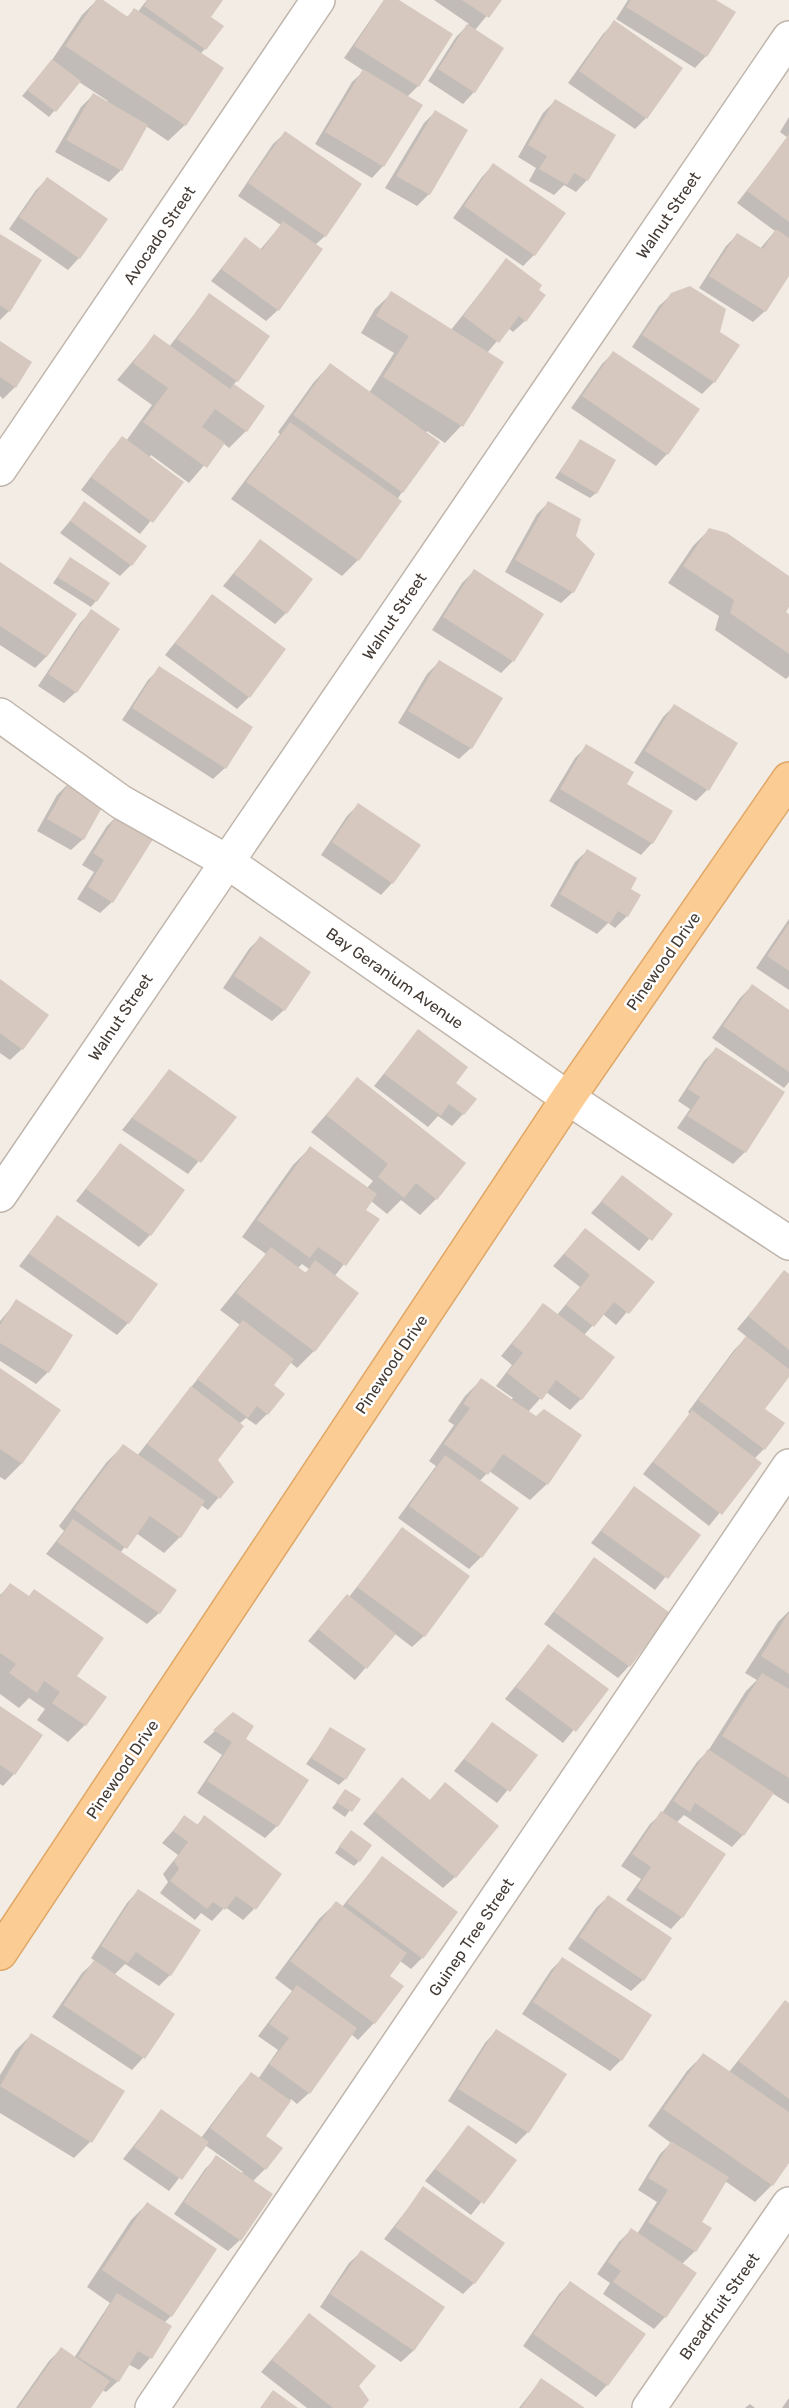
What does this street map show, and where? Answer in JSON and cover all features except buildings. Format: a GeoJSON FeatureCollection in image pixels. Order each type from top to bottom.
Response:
{"type":"FeatureCollection","features":[{"type":"Feature","properties":{"kind":"main road","name":"Pinewood Drive"},"geometry":{"type":"LineString","coordinates":[[0,1953],[568,1098],[789,779]]}},
{"type":"Feature","properties":{"kind":"street","name":"Avocado Street"},"geometry":{"type":"LineString","coordinates":[[0,469],[318,0]]}},
{"type":"Feature","properties":{"kind":"street","name":"Walnut Street"},"geometry":{"type":"LineString","coordinates":[[0,1195],[789,38]]}},
{"type":"Feature","properties":{"kind":"street","name":"Bay Geranium Avenue"},"geometry":{"type":"LineString","coordinates":[[0,715],[120,802],[226,861],[568,1098],[789,1243]]}},
{"type":"Feature","properties":{"kind":"street","name":"Guinep Tree Street"},"geometry":{"type":"LineString","coordinates":[[152,2408],[789,1466]]}},
{"type":"Feature","properties":{"kind":"street","name":"Breadfruit Street"},"geometry":{"type":"LineString","coordinates":[[649,2408],[789,2204]]}}]}
